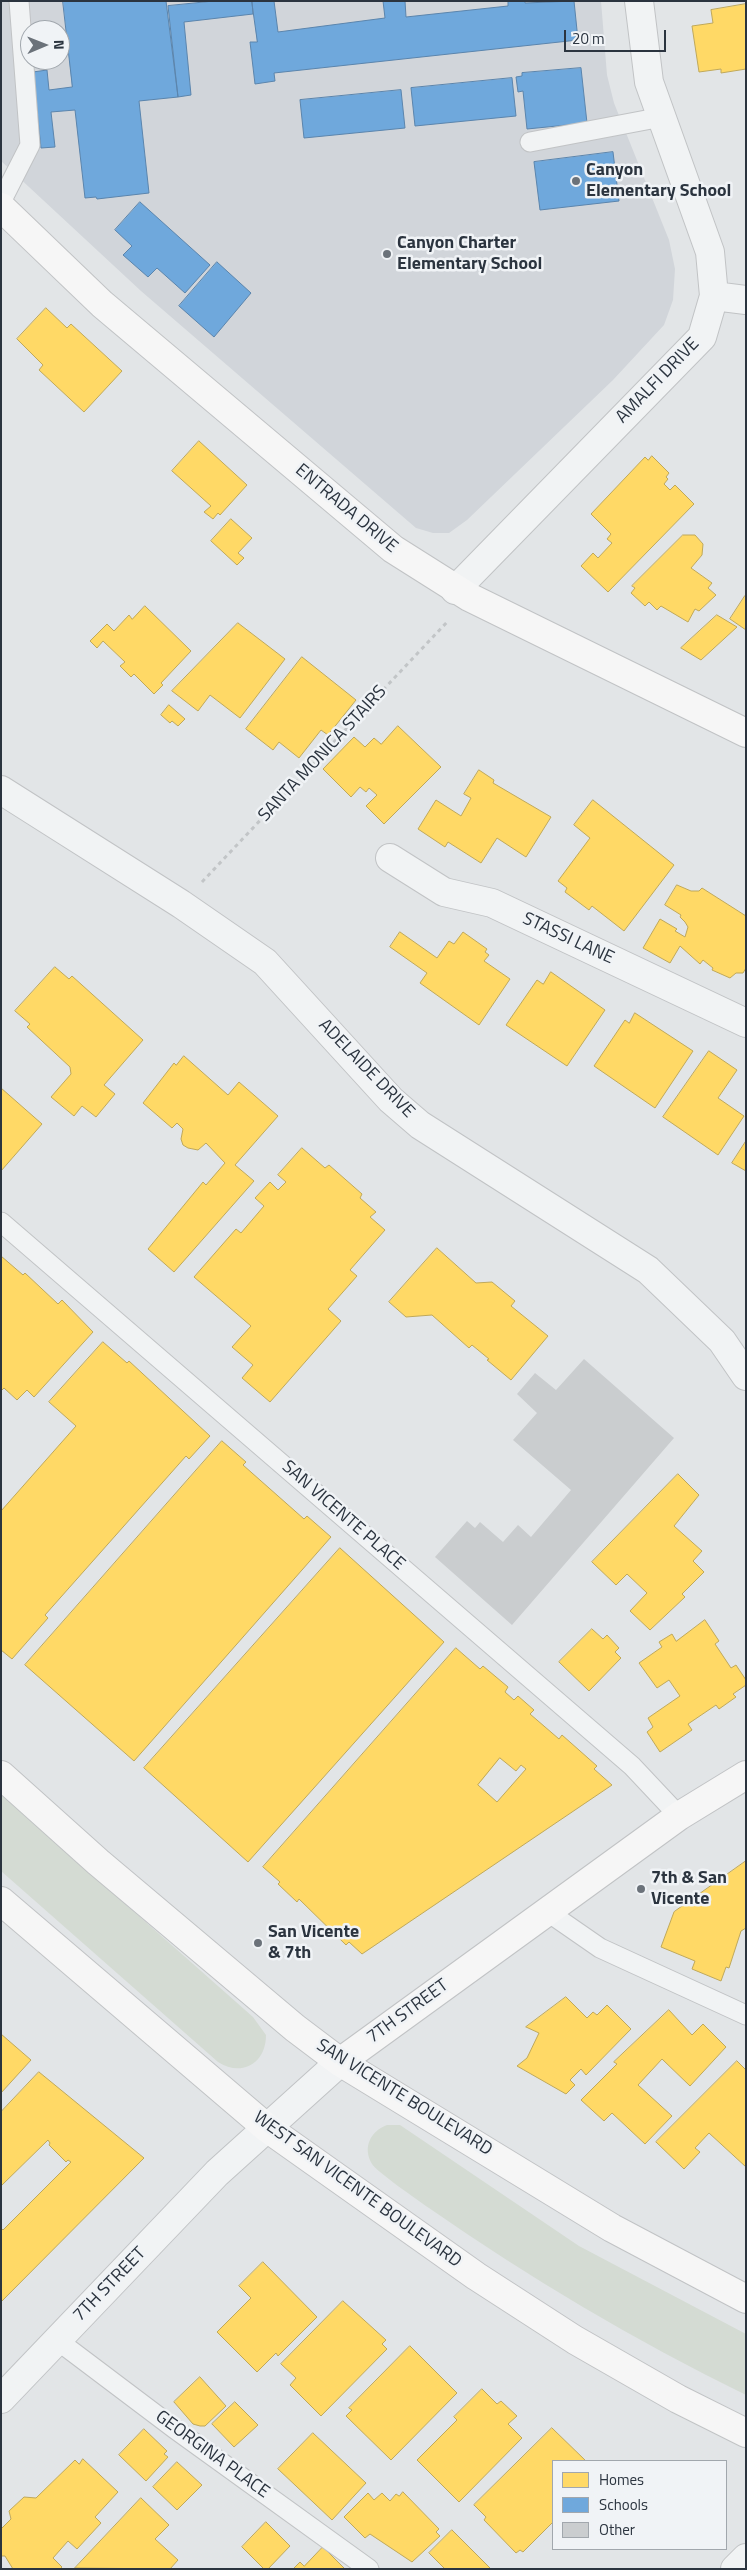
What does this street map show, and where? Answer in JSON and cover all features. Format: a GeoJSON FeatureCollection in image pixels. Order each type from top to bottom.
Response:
{"type":"FeatureCollection","features":[{"type":"Feature","properties":{"kind":"main road","name":"ENTRADA DRIVE"},"geometry":{"type":"LineString","coordinates":[[1,207],[110,311],[393,550],[455,590],[557,642],[746,733]]}},
{"type":"Feature","properties":{"kind":"main road","name":"SAN VICENTE BOULEVARD"},"geometry":{"type":"LineString","coordinates":[[1,1775],[98,1862],[295,2028],[340,2062],[612,2228],[746,2299]]}},
{"type":"Feature","properties":{"kind":"main road","name":"7TH STREET"},"geometry":{"type":"LineString","coordinates":[[340,2062],[679,1816],[746,1776]]}},
{"type":"Feature","properties":{"kind":"main road","name":"WEST SAN VICENTE BOULEVARD"},"geometry":{"type":"LineString","coordinates":[[1,1901],[267,2128],[476,2276],[550,2324],[678,2399],[746,2433]]}},
{"type":"Feature","properties":{"kind":"street","name":"AMALFI DRIVE"},"geometry":{"type":"LineString","coordinates":[[455,590],[702,336],[714,296],[710,252],[649,82],[639,1]]}},
{"type":"Feature","properties":{"kind":"street"},"geometry":{"type":"LineString","coordinates":[[714,296],[746,300]]}},
{"type":"Feature","properties":{"kind":"street","name":"ADELAIDE DRIVE"},"geometry":{"type":"LineString","coordinates":[[1,790],[181,904],[265,962],[391,1100],[420,1125],[648,1270],[722,1341],[746,1376]]}},
{"type":"Feature","properties":{"kind":"street","name":"STASSI LANE"},"geometry":{"type":"LineString","coordinates":[[390,858],[444,892],[492,903],[746,1023]]}},
{"type":"Feature","properties":{"kind":"street","name":"7TH STREET"},"geometry":{"type":"LineString","coordinates":[[1,2398],[217,2173],[340,2062]]}},
{"type":"Feature","properties":{"kind":"street"},"geometry":{"type":"LineString","coordinates":[[735,2569],[746,2558]]}},
{"type":"Feature","properties":{"kind":"lane"},"geometry":{"type":"LineString","coordinates":[[1,202],[30,145],[19,1]]}},
{"type":"Feature","properties":{"kind":"lane"},"geometry":{"type":"LineString","coordinates":[[530,142],[662,117]]}},
{"type":"Feature","properties":{"kind":"lane","name":"SAN VICENTE PLACE"},"geometry":{"type":"LineString","coordinates":[[1,1222],[632,1766],[679,1816]]}},
{"type":"Feature","properties":{"kind":"lane"},"geometry":{"type":"LineString","coordinates":[[548,1912],[600,1948],[746,2015]]}},
{"type":"Feature","properties":{"kind":"lane","name":"GEORGINA PLACE"},"geometry":{"type":"LineString","coordinates":[[57,2340],[175,2429],[369,2569]]}},
{"type":"Feature","properties":{"kind":"path","name":"SANTA MONICA STAIRS"},"geometry":{"type":"LineString","coordinates":[[210,874],[436,634]]}},
{"type":"Feature","properties":{"kind":"shaded area","name":"Canyon Charter Elementary School"},"geometry":{"type":"Polygon","coordinates":[[[1,1],[601,1],[607,75],[614,103],[669,240],[675,269],[673,300],[664,325],[613,380],[467,520],[449,533],[433,533],[416,528],[141,291],[1,161],[1,1]]]}},
{"type":"Feature","properties":{"kind":"shaded area"},"geometry":{"type":"Polygon","coordinates":[[[1,1794],[253,2017],[266,2035],[262,2054],[257,2060],[243,2068],[235,2068],[218,2062],[1,1871],[1,1794]]]}},
{"type":"Feature","properties":{"kind":"shaded area"},"geometry":{"type":"Polygon","coordinates":[[[387,2125],[400,2125],[579,2246],[746,2334],[746,2395],[664,2353],[544,2284],[467,2234],[390,2180],[375,2168],[368,2152],[368,2146],[373,2135],[387,2125]]]}},
{"type":"Feature","properties":{"kind":"building: Homes"},"geometry":{"type":"Polygon","coordinates":[[[746,4],[746,69],[721,73],[721,69],[699,72],[692,26],[713,23],[711,10],[746,4]]]}},
{"type":"Feature","properties":{"kind":"building: Homes"},"geometry":{"type":"Polygon","coordinates":[[[46,308],[67,328],[71,324],[122,371],[84,412],[39,370],[43,365],[17,339],[46,308]]]}},
{"type":"Feature","properties":{"kind":"building: Homes"},"geometry":{"type":"Polygon","coordinates":[[[199,441],[247,485],[220,515],[218,513],[213,519],[204,512],[211,506],[172,471],[199,441]]]}},
{"type":"Feature","properties":{"kind":"building: Homes"},"geometry":{"type":"Polygon","coordinates":[[[652,456],[669,473],[666,477],[668,479],[664,484],[670,490],[675,485],[694,504],[608,592],[581,566],[593,553],[598,558],[612,543],[607,539],[611,534],[591,514],[645,457],[648,460],[652,456]]]}},
{"type":"Feature","properties":{"kind":"building: Homes"},"geometry":{"type":"Polygon","coordinates":[[[231,519],[252,538],[238,553],[244,558],[237,565],[211,541],[231,519]]]}},
{"type":"Feature","properties":{"kind":"building: Homes"},"geometry":{"type":"Polygon","coordinates":[[[683,535],[695,535],[703,544],[702,555],[691,568],[712,583],[708,588],[716,595],[699,611],[695,609],[688,622],[661,606],[657,610],[649,602],[645,606],[631,593],[635,588],[632,586],[683,535]]]}},
{"type":"Feature","properties":{"kind":"building: Homes"},"geometry":{"type":"Polygon","coordinates":[[[746,597],[746,630],[730,619],[746,597]]]}},
{"type":"Feature","properties":{"kind":"building: Homes"},"geometry":{"type":"Polygon","coordinates":[[[145,606],[191,651],[161,683],[163,685],[154,694],[134,674],[131,677],[120,666],[125,662],[103,641],[97,648],[90,641],[107,624],[114,631],[129,615],[132,619],[145,606]]]}},
{"type":"Feature","properties":{"kind":"building: Homes"},"geometry":{"type":"Polygon","coordinates":[[[717,615],[737,627],[701,660],[681,648],[717,615]]]}},
{"type":"Feature","properties":{"kind":"building: Homes"},"geometry":{"type":"Polygon","coordinates":[[[238,623],[285,659],[240,718],[210,695],[198,711],[172,691],[238,623]]]}},
{"type":"Feature","properties":{"kind":"building: Homes"},"geometry":{"type":"Polygon","coordinates":[[[302,657],[356,700],[328,735],[321,730],[299,758],[279,742],[273,750],[246,729],[302,657]]]}},
{"type":"Feature","properties":{"kind":"building: Homes"},"geometry":{"type":"Polygon","coordinates":[[[169,705],[185,719],[178,726],[172,721],[170,723],[161,715],[169,705]]]}},
{"type":"Feature","properties":{"kind":"building: Homes"},"geometry":{"type":"Polygon","coordinates":[[[398,726],[441,767],[384,824],[366,806],[377,795],[369,788],[366,792],[360,787],[351,797],[323,769],[354,737],[365,747],[374,738],[381,744],[398,726]]]}},
{"type":"Feature","properties":{"kind":"building: Homes"},"geometry":{"type":"Polygon","coordinates":[[[479,770],[494,780],[493,783],[551,817],[526,857],[497,838],[481,863],[448,842],[445,847],[418,829],[436,800],[461,816],[471,798],[464,794],[479,770]]]}},
{"type":"Feature","properties":{"kind":"building: Homes"},"geometry":{"type":"Polygon","coordinates":[[[593,800],[674,865],[624,931],[592,906],[589,910],[565,892],[567,888],[558,881],[590,838],[574,825],[593,800]]]}},
{"type":"Feature","properties":{"kind":"building: Homes"},"geometry":{"type":"Polygon","coordinates":[[[677,885],[691,891],[699,891],[702,888],[746,916],[746,968],[743,973],[736,973],[730,978],[712,970],[713,968],[703,960],[700,964],[680,946],[670,963],[643,948],[660,919],[677,929],[675,931],[685,937],[688,927],[680,917],[681,915],[665,905],[677,885]]]}},
{"type":"Feature","properties":{"kind":"building: Homes"},"geometry":{"type":"Polygon","coordinates":[[[400,932],[437,958],[449,941],[454,944],[463,932],[487,949],[485,952],[489,955],[484,961],[510,979],[479,1025],[420,983],[427,973],[390,947],[400,932]]]}},
{"type":"Feature","properties":{"kind":"building: Homes"},"geometry":{"type":"Polygon","coordinates":[[[55,967],[69,979],[72,976],[143,1040],[104,1085],[115,1094],[96,1117],[82,1106],[74,1116],[51,1097],[71,1074],[70,1067],[27,1027],[30,1024],[15,1011],[55,967]]]}},
{"type":"Feature","properties":{"kind":"building: Homes"},"geometry":{"type":"Polygon","coordinates":[[[551,972],[605,1010],[567,1066],[506,1025],[537,980],[543,984],[551,972]]]}},
{"type":"Feature","properties":{"kind":"building: Homes"},"geometry":{"type":"Polygon","coordinates":[[[635,1013],[693,1051],[655,1108],[594,1066],[625,1020],[629,1023],[635,1013]]]}},
{"type":"Feature","properties":{"kind":"building: Homes"},"geometry":{"type":"Polygon","coordinates":[[[709,1051],[737,1070],[718,1098],[744,1116],[718,1155],[663,1117],[709,1051]]]}},
{"type":"Feature","properties":{"kind":"building: Homes"},"geometry":{"type":"Polygon","coordinates":[[[184,1056],[228,1095],[239,1082],[278,1116],[235,1165],[254,1181],[174,1272],[148,1249],[203,1182],[206,1185],[225,1163],[206,1143],[198,1150],[183,1145],[181,1139],[183,1129],[177,1123],[172,1128],[143,1103],[174,1063],[176,1065],[184,1056]]]}},
{"type":"Feature","properties":{"kind":"building: Homes"},"geometry":{"type":"Polygon","coordinates":[[[1,1088],[42,1124],[1,1171],[1,1088]]]}},
{"type":"Feature","properties":{"kind":"building: Homes"},"geometry":{"type":"Polygon","coordinates":[[[746,1141],[746,1171],[732,1163],[746,1141]]]}},
{"type":"Feature","properties":{"kind":"building: Homes"},"geometry":{"type":"Polygon","coordinates":[[[302,1148],[325,1168],[329,1165],[362,1194],[360,1198],[376,1212],[370,1217],[385,1230],[350,1270],[357,1276],[328,1309],[341,1321],[270,1402],[242,1378],[253,1365],[232,1347],[251,1326],[194,1277],[236,1229],[241,1233],[264,1206],[255,1198],[270,1182],[278,1190],[286,1182],[278,1175],[302,1148]]]}},
{"type":"Feature","properties":{"kind":"building: Homes"},"geometry":{"type":"Polygon","coordinates":[[[437,1248],[476,1283],[492,1282],[515,1301],[511,1306],[548,1336],[511,1380],[472,1345],[469,1348],[432,1315],[406,1317],[389,1302],[437,1248]]]}},
{"type":"Feature","properties":{"kind":"building: Homes"},"geometry":{"type":"Polygon","coordinates":[[[1,1256],[23,1275],[25,1273],[58,1304],[62,1300],[93,1332],[34,1397],[27,1390],[17,1400],[4,1388],[1,1391],[1,1256]]]}},
{"type":"Feature","properties":{"kind":"building: Homes"},"geometry":{"type":"Polygon","coordinates":[[[103,1342],[127,1363],[129,1361],[210,1436],[189,1459],[186,1456],[45,1615],[48,1618],[12,1659],[1,1650],[1,1511],[76,1426],[49,1402],[103,1342]]]}},
{"type":"Feature","properties":{"kind":"building: Homes"},"geometry":{"type":"Polygon","coordinates":[[[222,1441],[246,1462],[243,1465],[304,1519],[307,1516],[331,1537],[134,1761],[25,1665],[222,1441]]]}},
{"type":"Feature","properties":{"kind":"building: Homes"},"geometry":{"type":"Polygon","coordinates":[[[678,1474],[699,1495],[674,1526],[702,1551],[693,1561],[704,1572],[682,1594],[685,1597],[650,1630],[630,1611],[647,1593],[627,1574],[616,1585],[592,1562],[678,1474]]]}},
{"type":"Feature","properties":{"kind":"building: Homes"},"geometry":{"type":"Polygon","coordinates":[[[340,1548],[444,1642],[248,1862],[144,1768],[340,1548]]]}},
{"type":"Feature","properties":{"kind":"building: Homes"},"geometry":{"type":"Polygon","coordinates":[[[705,1620],[719,1641],[715,1644],[731,1668],[736,1665],[746,1680],[746,1685],[733,1694],[736,1697],[719,1709],[716,1705],[688,1724],[692,1730],[660,1752],[647,1732],[653,1727],[648,1718],[680,1696],[669,1680],[657,1688],[639,1663],[662,1647],[659,1642],[672,1634],[676,1641],[705,1620]]]}},
{"type":"Feature","properties":{"kind":"building: Homes"},"geometry":{"type":"Polygon","coordinates":[[[592,1629],[603,1639],[607,1635],[619,1648],[615,1652],[621,1658],[589,1691],[559,1662],[592,1629]]]}},
{"type":"Feature","properties":{"kind":"building: Homes"},"geometry":{"type":"Polygon","coordinates":[[[456,1648],[480,1669],[483,1666],[508,1687],[505,1692],[514,1700],[518,1696],[534,1710],[530,1714],[559,1739],[562,1735],[597,1766],[594,1769],[612,1785],[362,1954],[349,1942],[346,1945],[299,1899],[297,1902],[278,1884],[280,1882],[263,1867],[456,1648]],[[500,1758],[478,1785],[497,1802],[526,1769],[521,1765],[516,1771],[500,1758]]]}},
{"type":"Feature","properties":{"kind":"building: Homes"},"geometry":{"type":"Polygon","coordinates":[[[746,1861],[746,1928],[741,1931],[729,1968],[726,1967],[721,1981],[692,1969],[695,1961],[661,1947],[674,1912],[746,1861]]]}},
{"type":"Feature","properties":{"kind":"building: Homes"},"geometry":{"type":"Polygon","coordinates":[[[566,1997],[587,2018],[593,2012],[597,2015],[607,2005],[631,2029],[586,2075],[581,2069],[570,2080],[575,2085],[566,2094],[517,2066],[527,2058],[539,2033],[526,2027],[566,1997]]]}},
{"type":"Feature","properties":{"kind":"building: Homes"},"geometry":{"type":"Polygon","coordinates":[[[669,2010],[692,2035],[703,2024],[726,2047],[690,2086],[662,2059],[638,2085],[672,2116],[645,2144],[612,2113],[604,2121],[581,2100],[617,2064],[614,2062],[669,2010]]]}},
{"type":"Feature","properties":{"kind":"building: Homes"},"geometry":{"type":"Polygon","coordinates":[[[1,2034],[31,2060],[1,2093],[1,2034]]]}},
{"type":"Feature","properties":{"kind":"building: Homes"},"geometry":{"type":"Polygon","coordinates":[[[737,2061],[746,2070],[746,2167],[709,2133],[695,2148],[700,2152],[684,2169],[656,2142],[737,2061]]]}},
{"type":"Feature","properties":{"kind":"building: Homes"},"geometry":{"type":"Polygon","coordinates":[[[39,2072],[144,2158],[1,2302],[1,2228],[3,2230],[71,2162],[68,2160],[66,2162],[49,2145],[48,2140],[1,2186],[1,2112],[39,2072]]]}},
{"type":"Feature","properties":{"kind":"building: Homes"},"geometry":{"type":"Polygon","coordinates":[[[263,2262],[317,2317],[278,2356],[276,2353],[257,2372],[217,2332],[251,2298],[239,2286],[263,2262]]]}},
{"type":"Feature","properties":{"kind":"building: Homes"},"geometry":{"type":"Polygon","coordinates":[[[343,2301],[386,2340],[382,2344],[387,2349],[321,2416],[290,2385],[296,2378],[281,2364],[343,2301]]]}},
{"type":"Feature","properties":{"kind":"building: Homes"},"geometry":{"type":"Polygon","coordinates":[[[410,2346],[457,2393],[391,2460],[346,2416],[352,2410],[349,2408],[410,2346]]]}},
{"type":"Feature","properties":{"kind":"building: Homes"},"geometry":{"type":"Polygon","coordinates":[[[200,2377],[226,2406],[205,2426],[193,2424],[174,2402],[200,2377]]]}},
{"type":"Feature","properties":{"kind":"building: Homes"},"geometry":{"type":"Polygon","coordinates":[[[482,2389],[497,2404],[501,2401],[517,2416],[508,2424],[522,2438],[459,2502],[417,2460],[457,2420],[454,2417],[482,2389]]]}},
{"type":"Feature","properties":{"kind":"building: Homes"},"geometry":{"type":"Polygon","coordinates":[[[235,2402],[258,2425],[234,2447],[212,2424],[235,2402]]]}},
{"type":"Feature","properties":{"kind":"building: Homes"},"geometry":{"type":"Polygon","coordinates":[[[552,2428],[585,2460],[552,2460],[552,2523],[523,2552],[520,2550],[516,2553],[484,2520],[486,2517],[474,2505],[552,2428]]]}},
{"type":"Feature","properties":{"kind":"building: Homes"},"geometry":{"type":"Polygon","coordinates":[[[144,2429],[167,2451],[164,2454],[168,2457],[146,2481],[119,2455],[144,2429]]]}},
{"type":"Feature","properties":{"kind":"building: Homes"},"geometry":{"type":"Polygon","coordinates":[[[313,2433],[366,2483],[332,2520],[278,2469],[313,2433]]]}},
{"type":"Feature","properties":{"kind":"building: Homes"},"geometry":{"type":"Polygon","coordinates":[[[83,2459],[118,2492],[95,2517],[101,2523],[77,2549],[68,2541],[53,2558],[62,2567],[60,2569],[13,2569],[5,2556],[1,2556],[1,2529],[11,2519],[9,2511],[24,2497],[36,2498],[75,2460],[79,2464],[83,2459]]]}},
{"type":"Feature","properties":{"kind":"building: Homes"},"geometry":{"type":"Polygon","coordinates":[[[177,2462],[202,2485],[177,2510],[153,2487],[177,2462]]]}},
{"type":"Feature","properties":{"kind":"building: Homes"},"geometry":{"type":"Polygon","coordinates":[[[403,2492],[439,2529],[436,2532],[440,2536],[412,2562],[370,2534],[365,2538],[344,2517],[368,2493],[374,2500],[382,2493],[390,2501],[396,2494],[399,2496],[403,2492]]]}},
{"type":"Feature","properties":{"kind":"building: Homes"},"geometry":{"type":"Polygon","coordinates":[[[141,2498],[169,2525],[155,2539],[178,2560],[170,2569],[75,2568],[141,2498]]]}},
{"type":"Feature","properties":{"kind":"building: Homes"},"geometry":{"type":"Polygon","coordinates":[[[266,2522],[290,2546],[268,2569],[264,2569],[242,2547],[266,2522]]]}},
{"type":"Feature","properties":{"kind":"building: Homes"},"geometry":{"type":"Polygon","coordinates":[[[452,2530],[491,2569],[445,2569],[429,2553],[452,2530]]]}},
{"type":"Feature","properties":{"kind":"building: Homes"},"geometry":{"type":"Polygon","coordinates":[[[323,2547],[345,2569],[293,2569],[300,2562],[304,2566],[323,2547]]]}},
{"type":"Feature","properties":{"kind":"building: Schools"},"geometry":{"type":"Polygon","coordinates":[[[63,1],[166,1],[178,97],[139,101],[149,193],[97,199],[96,197],[85,198],[75,110],[51,112],[55,147],[41,148],[33,72],[47,70],[49,90],[72,87],[70,20],[65,20],[63,1]]]}},
{"type":"Feature","properties":{"kind":"building: Schools"},"geometry":{"type":"Polygon","coordinates":[[[214,1],[252,1],[253,14],[184,22],[191,95],[178,97],[168,6],[214,1]]]}},
{"type":"Feature","properties":{"kind":"building: Schools"},"geometry":{"type":"Polygon","coordinates":[[[252,1],[274,1],[278,32],[385,18],[383,1],[405,1],[406,17],[508,6],[508,1],[525,1],[525,3],[574,1],[578,40],[274,73],[275,81],[255,84],[250,42],[257,42],[252,1]]]}},
{"type":"Feature","properties":{"kind":"building: Schools"},"geometry":{"type":"Polygon","coordinates":[[[581,68],[587,123],[527,129],[523,91],[518,92],[516,77],[522,76],[522,73],[581,68]]]}},
{"type":"Feature","properties":{"kind":"building: Schools"},"geometry":{"type":"Polygon","coordinates":[[[512,78],[516,116],[415,126],[411,88],[512,78]]]}},
{"type":"Feature","properties":{"kind":"building: Schools"},"geometry":{"type":"Polygon","coordinates":[[[401,90],[405,128],[304,138],[300,100],[401,90]]]}},
{"type":"Feature","properties":{"kind":"building: Schools","name":"Canyon Elementary School"},"geometry":{"type":"Polygon","coordinates":[[[613,152],[619,201],[540,210],[534,162],[613,152]]]}},
{"type":"Feature","properties":{"kind":"building: Schools"},"geometry":{"type":"Polygon","coordinates":[[[140,202],[210,265],[185,293],[157,268],[148,277],[123,255],[132,246],[115,230],[140,202]]]}},
{"type":"Feature","properties":{"kind":"building: Schools"},"geometry":{"type":"Polygon","coordinates":[[[217,262],[251,293],[214,337],[179,306],[217,262]]]}},
{"type":"Feature","properties":{"kind":"building: Other"},"geometry":{"type":"Polygon","coordinates":[[[584,1359],[674,1438],[512,1625],[435,1557],[467,1521],[475,1528],[480,1522],[503,1542],[518,1525],[531,1537],[571,1490],[513,1440],[537,1413],[517,1394],[535,1373],[556,1390],[584,1359]]]}},
{"type":"Feature","properties":{"kind":"place","name":"Canyon Elementary School"},"geometry":{"type":"Point","coordinates":[576,181]}},
{"type":"Feature","properties":{"kind":"place","name":"Canyon Charter Elementary School"},"geometry":{"type":"Point","coordinates":[387,254]}},
{"type":"Feature","properties":{"kind":"place","name":"7th & San Vicente"},"geometry":{"type":"Point","coordinates":[641,1889]}},
{"type":"Feature","properties":{"kind":"place","name":"San Vicente & 7th"},"geometry":{"type":"Point","coordinates":[258,1943]}}]}
